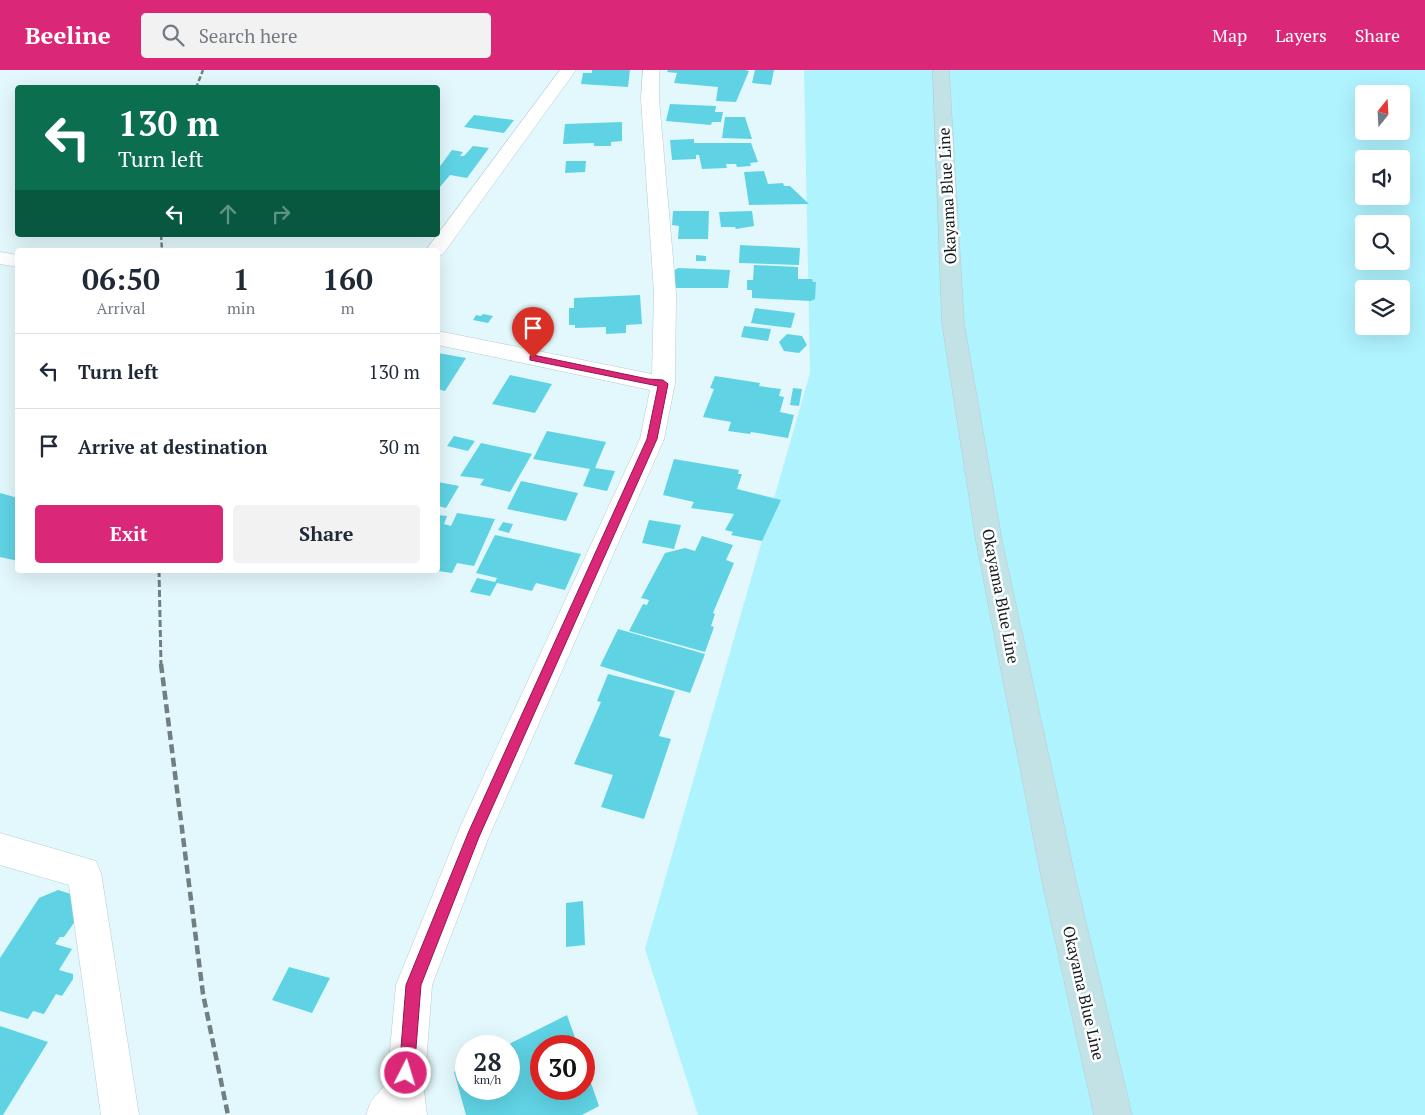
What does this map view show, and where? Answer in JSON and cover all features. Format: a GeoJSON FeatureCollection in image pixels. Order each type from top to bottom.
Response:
{"type":"FeatureCollection","features":[{"type":"Feature","properties":{"kind":"main road","name":"Okayama Blue Line"},"geometry":{"type":"LineString","coordinates":[[941,70],[955,332],[995,570],[1059,881],[1113,1115]]}},
{"type":"Feature","properties":{"kind":"street"},"geometry":{"type":"LineString","coordinates":[[437,248],[568,70]]}},
{"type":"Feature","properties":{"kind":"street"},"geometry":{"type":"LineString","coordinates":[[399,1107],[414,985],[477,827],[652,439],[663,384],[665,293],[650,99],[651,70]]}},
{"type":"Feature","properties":{"kind":"street"},"geometry":{"type":"LineString","coordinates":[[0,258],[15,260]]}},
{"type":"Feature","properties":{"kind":"street"},"geometry":{"type":"LineString","coordinates":[[440,338],[663,384]]}},
{"type":"Feature","properties":{"kind":"street"},"geometry":{"type":"LineString","coordinates":[[0,848],[84,873],[120,1115]]}},
{"type":"Feature","properties":{"kind":"shaded area"},"geometry":{"type":"Polygon","coordinates":[[[804,70],[1425,70],[1425,1115],[698,1115],[645,949],[810,373],[804,70]]]}},
{"type":"Feature","properties":{"kind":"building"},"geometry":{"type":"Polygon","coordinates":[[[592,70],[630,70],[628,87],[581,84],[583,73],[592,73],[592,70]]]}},
{"type":"Feature","properties":{"kind":"building"},"geometry":{"type":"Polygon","coordinates":[[[668,70],[749,71],[736,102],[716,101],[718,87],[674,83],[677,73],[667,72],[668,70]]]}},
{"type":"Feature","properties":{"kind":"building"},"geometry":{"type":"Polygon","coordinates":[[[755,70],[774,70],[771,85],[752,83],[755,70]]]}},
{"type":"Feature","properties":{"kind":"building"},"geometry":{"type":"Polygon","coordinates":[[[670,104],[716,106],[715,112],[723,112],[721,122],[712,122],[711,125],[666,121],[670,104]]]}},
{"type":"Feature","properties":{"kind":"building"},"geometry":{"type":"Polygon","coordinates":[[[474,115],[514,120],[504,133],[464,127],[474,115]]]}},
{"type":"Feature","properties":{"kind":"building"},"geometry":{"type":"Polygon","coordinates":[[[725,117],[745,117],[752,139],[722,138],[725,117]]]}},
{"type":"Feature","properties":{"kind":"building"},"geometry":{"type":"Polygon","coordinates":[[[622,122],[622,141],[611,142],[611,146],[594,146],[594,143],[563,144],[565,124],[622,122]]]}},
{"type":"Feature","properties":{"kind":"building"},"geometry":{"type":"Polygon","coordinates":[[[694,139],[694,143],[751,143],[758,162],[750,163],[751,166],[737,167],[736,164],[726,164],[727,168],[702,169],[699,155],[696,155],[696,159],[672,160],[670,140],[694,139]]]}},
{"type":"Feature","properties":{"kind":"building"},"geometry":{"type":"Polygon","coordinates":[[[473,146],[489,148],[467,178],[450,175],[440,187],[440,166],[452,150],[463,152],[460,156],[464,156],[473,146]]]}},
{"type":"Feature","properties":{"kind":"building"},"geometry":{"type":"Polygon","coordinates":[[[566,161],[586,161],[585,172],[565,173],[566,161]]]}},
{"type":"Feature","properties":{"kind":"building"},"geometry":{"type":"Polygon","coordinates":[[[764,171],[768,184],[783,183],[784,186],[790,186],[809,204],[749,205],[744,172],[764,171]]]}},
{"type":"Feature","properties":{"kind":"building"},"geometry":{"type":"Polygon","coordinates":[[[673,211],[709,211],[708,239],[678,239],[679,226],[672,225],[673,211]]]}},
{"type":"Feature","properties":{"kind":"building"},"geometry":{"type":"Polygon","coordinates":[[[752,211],[754,226],[736,229],[735,227],[721,227],[719,212],[752,211]]]}},
{"type":"Feature","properties":{"kind":"building"},"geometry":{"type":"Polygon","coordinates":[[[740,245],[800,248],[799,265],[739,263],[740,245]]]}},
{"type":"Feature","properties":{"kind":"building"},"geometry":{"type":"Polygon","coordinates":[[[696,255],[706,256],[706,261],[696,261],[696,255]]]}},
{"type":"Feature","properties":{"kind":"building"},"geometry":{"type":"Polygon","coordinates":[[[754,265],[798,267],[798,279],[812,279],[813,282],[816,282],[815,299],[811,301],[752,298],[752,290],[747,290],[747,280],[753,280],[754,265]]]}},
{"type":"Feature","properties":{"kind":"building"},"geometry":{"type":"Polygon","coordinates":[[[678,268],[730,270],[728,288],[675,288],[675,270],[678,268]]]}},
{"type":"Feature","properties":{"kind":"building"},"geometry":{"type":"Polygon","coordinates":[[[640,295],[642,324],[626,325],[626,333],[606,334],[606,327],[575,328],[575,325],[569,325],[569,308],[574,308],[574,298],[640,295]]]}},
{"type":"Feature","properties":{"kind":"building"},"geometry":{"type":"Polygon","coordinates":[[[755,308],[795,313],[791,328],[751,323],[755,308]]]}},
{"type":"Feature","properties":{"kind":"building"},"geometry":{"type":"Polygon","coordinates":[[[527,310],[541,310],[537,329],[523,329],[527,310]]]}},
{"type":"Feature","properties":{"kind":"building"},"geometry":{"type":"Polygon","coordinates":[[[483,314],[493,316],[488,323],[473,320],[476,315],[481,316],[483,314]]]}},
{"type":"Feature","properties":{"kind":"building"},"geometry":{"type":"Polygon","coordinates":[[[744,326],[771,329],[768,341],[741,337],[744,326]]]}},
{"type":"Feature","properties":{"kind":"building"},"geometry":{"type":"Polygon","coordinates":[[[787,334],[802,336],[807,345],[799,353],[784,351],[779,342],[787,334]]]}},
{"type":"Feature","properties":{"kind":"building"},"geometry":{"type":"Polygon","coordinates":[[[440,353],[466,358],[445,391],[440,390],[440,353]]]}},
{"type":"Feature","properties":{"kind":"building"},"geometry":{"type":"Polygon","coordinates":[[[510,375],[552,384],[535,413],[492,404],[510,375]]]}},
{"type":"Feature","properties":{"kind":"building"},"geometry":{"type":"Polygon","coordinates":[[[715,376],[760,383],[759,386],[781,389],[779,396],[784,397],[780,412],[794,415],[788,438],[751,432],[750,434],[728,431],[731,422],[703,417],[714,389],[710,388],[715,376]]]}},
{"type":"Feature","properties":{"kind":"building"},"geometry":{"type":"Polygon","coordinates":[[[793,388],[802,389],[799,406],[790,405],[793,388]]]}},
{"type":"Feature","properties":{"kind":"building"},"geometry":{"type":"Polygon","coordinates":[[[547,431],[606,442],[595,468],[615,471],[607,491],[583,486],[590,469],[533,459],[547,431]]]}},
{"type":"Feature","properties":{"kind":"building"},"geometry":{"type":"Polygon","coordinates":[[[454,436],[475,441],[468,451],[447,446],[454,436]]]}},
{"type":"Feature","properties":{"kind":"building"},"geometry":{"type":"Polygon","coordinates":[[[481,443],[532,454],[510,492],[480,485],[484,479],[460,476],[481,443]]]}},
{"type":"Feature","properties":{"kind":"building"},"geometry":{"type":"Polygon","coordinates":[[[674,459],[739,470],[738,474],[742,474],[737,489],[781,500],[762,541],[731,535],[733,532],[725,530],[734,514],[691,508],[694,502],[663,495],[674,459]]]}},
{"type":"Feature","properties":{"kind":"building"},"geometry":{"type":"Polygon","coordinates":[[[521,481],[578,493],[566,521],[507,509],[521,481]]]}},
{"type":"Feature","properties":{"kind":"building"},"geometry":{"type":"Polygon","coordinates":[[[440,482],[459,486],[446,508],[440,506],[440,482]]]}},
{"type":"Feature","properties":{"kind":"building"},"geometry":{"type":"Polygon","coordinates":[[[0,493],[15,497],[15,560],[0,557],[0,493]]]}},
{"type":"Feature","properties":{"kind":"building"},"geometry":{"type":"Polygon","coordinates":[[[457,513],[495,519],[474,566],[457,563],[452,573],[440,571],[440,515],[447,516],[444,524],[451,526],[457,513]]]}},
{"type":"Feature","properties":{"kind":"building"},"geometry":{"type":"Polygon","coordinates":[[[649,520],[681,525],[674,549],[642,543],[649,520]]]}},
{"type":"Feature","properties":{"kind":"building"},"geometry":{"type":"Polygon","coordinates":[[[503,522],[513,524],[509,533],[498,530],[503,522]]]}},
{"type":"Feature","properties":{"kind":"building"},"geometry":{"type":"Polygon","coordinates":[[[495,535],[581,554],[565,590],[536,583],[532,591],[497,583],[490,596],[470,592],[477,578],[495,582],[497,578],[476,573],[495,535]]]}},
{"type":"Feature","properties":{"kind":"building"},"geometry":{"type":"Polygon","coordinates":[[[702,536],[733,545],[726,560],[734,563],[713,613],[715,614],[711,626],[714,627],[705,652],[629,631],[643,604],[647,605],[649,600],[641,598],[665,553],[685,548],[695,551],[702,536]]]}},
{"type":"Feature","properties":{"kind":"building"},"geometry":{"type":"Polygon","coordinates":[[[618,629],[705,654],[690,693],[600,666],[618,629]]]}},
{"type":"Feature","properties":{"kind":"building"},"geometry":{"type":"Polygon","coordinates":[[[608,674],[675,691],[659,736],[671,739],[644,819],[601,807],[613,775],[574,764],[601,702],[597,701],[608,674]]]}},
{"type":"Feature","properties":{"kind":"building"},"geometry":{"type":"Polygon","coordinates":[[[58,890],[71,894],[76,920],[64,937],[60,937],[55,944],[72,949],[59,970],[73,974],[73,979],[62,996],[56,994],[44,1014],[33,1011],[28,1019],[0,1011],[0,958],[39,898],[58,890]]]}},
{"type":"Feature","properties":{"kind":"building"},"geometry":{"type":"Polygon","coordinates":[[[583,901],[585,945],[566,947],[566,903],[583,901]]]}},
{"type":"Feature","properties":{"kind":"building"},"geometry":{"type":"Polygon","coordinates":[[[289,967],[330,978],[312,1013],[272,1000],[289,967]]]}},
{"type":"Feature","properties":{"kind":"building"},"geometry":{"type":"Polygon","coordinates":[[[567,1015],[574,1035],[530,1035],[530,1100],[595,1100],[595,1095],[599,1106],[582,1115],[466,1115],[462,1100],[520,1100],[520,1038],[567,1015]]]}},
{"type":"Feature","properties":{"kind":"building"},"geometry":{"type":"Polygon","coordinates":[[[0,1026],[48,1042],[3,1115],[0,1115],[0,1026]]]}},
{"type":"Feature","properties":{"kind":"railway"},"geometry":{"type":"LineString","coordinates":[[197,85],[203,70]]}},
{"type":"Feature","properties":{"kind":"railway"},"geometry":{"type":"LineString","coordinates":[[161,237],[162,248]]}},
{"type":"Feature","properties":{"kind":"railway"},"geometry":{"type":"LineString","coordinates":[[159,573],[161,665]]}},
{"type":"Feature","properties":{"kind":"railway"},"geometry":{"type":"LineString","coordinates":[[161,664],[203,994],[228,1115]]}},
{"type":"Feature","properties":{"kind":"route"},"geometry":{"type":"LineString","coordinates":[[406,1073],[414,985],[473,836],[652,439],[663,384],[533,358]]}}]}
